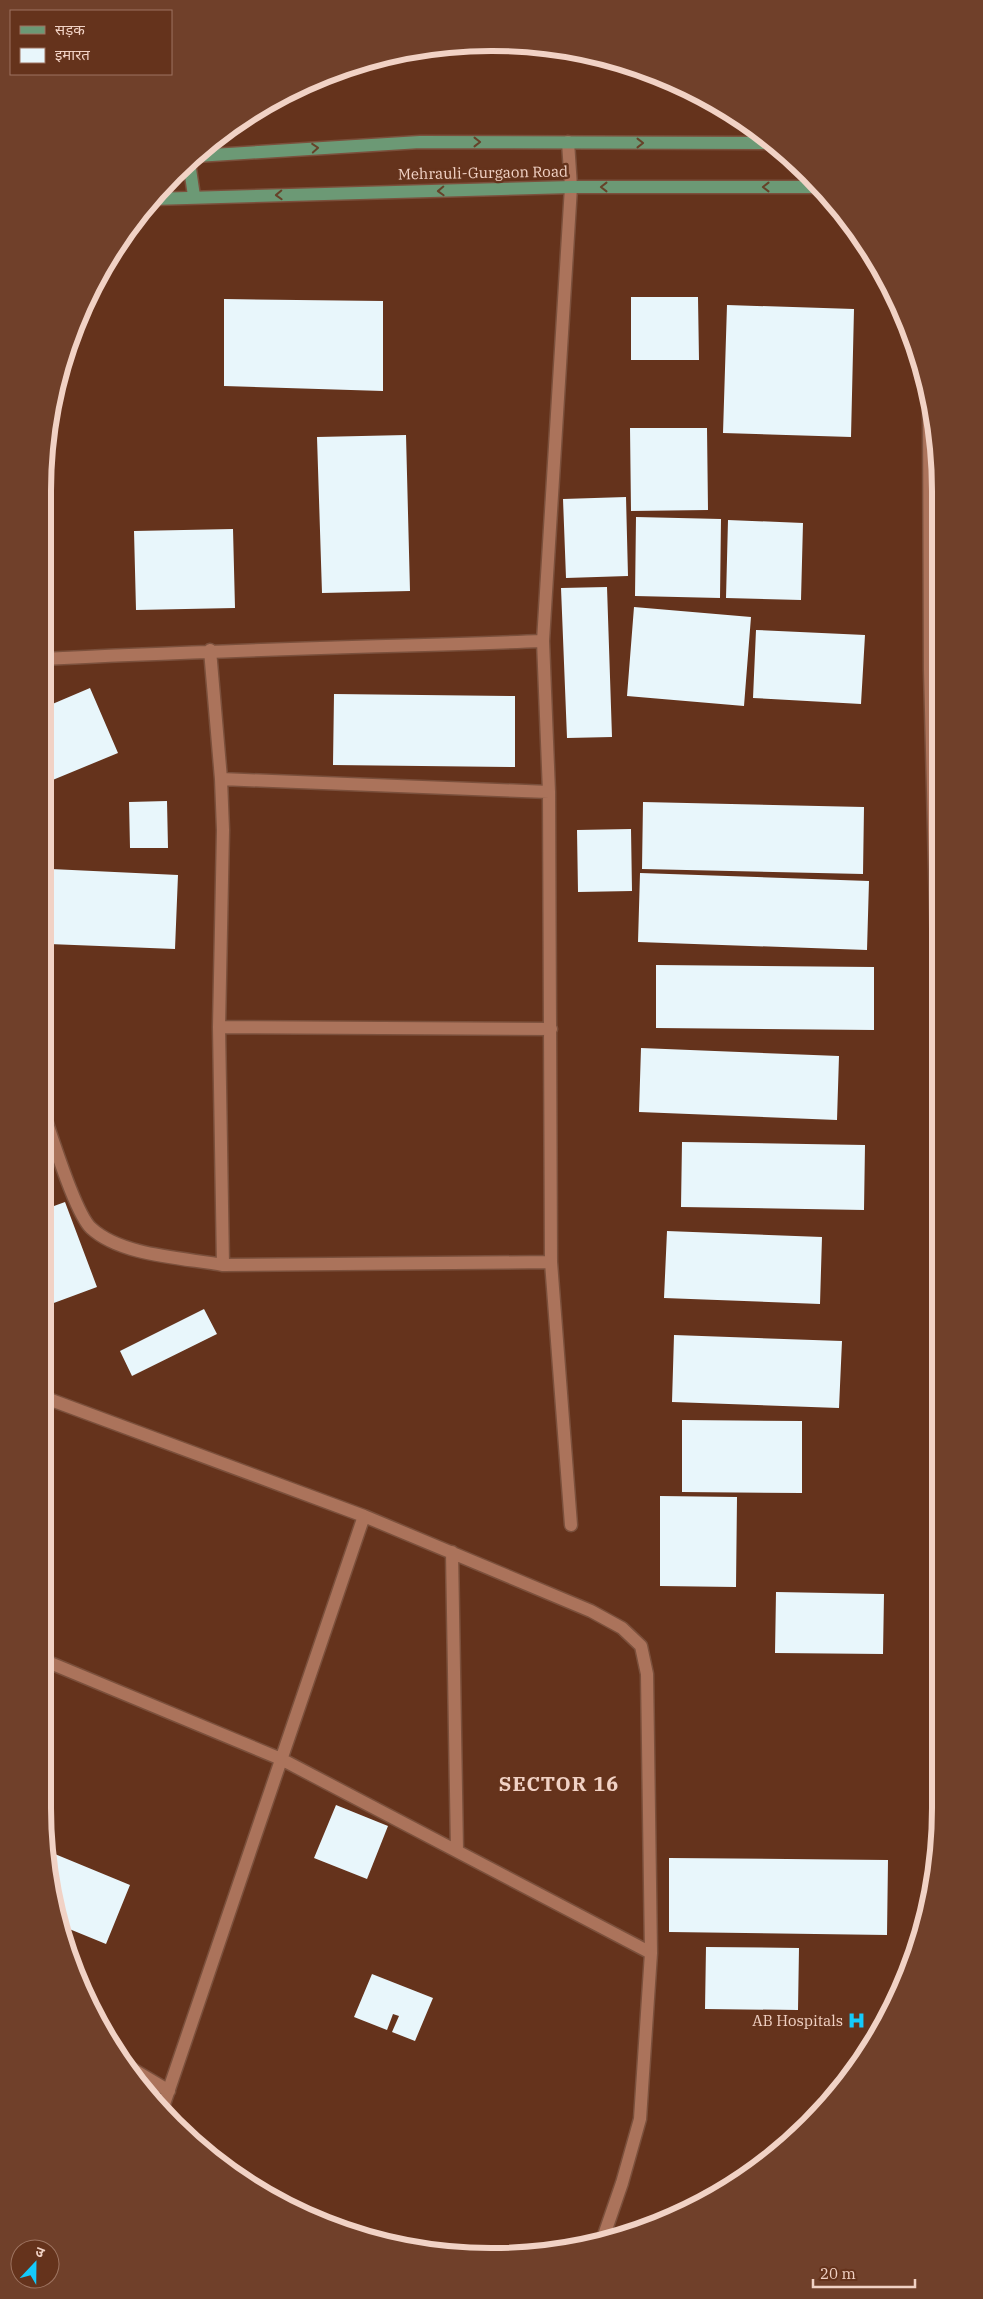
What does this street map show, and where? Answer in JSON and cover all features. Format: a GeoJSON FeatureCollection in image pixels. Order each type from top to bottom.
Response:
{"type":"FeatureCollection","features":[{"type":"Feature","properties":{"kind":"main road","name":"Mehrauli-Gurgaon Road"},"geometry":{"type":"LineString","coordinates":[[208,155],[420,142],[761,143]]}},
{"type":"Feature","properties":{"kind":"main road"},"geometry":{"type":"LineString","coordinates":[[190,171],[194,196]]}},
{"type":"Feature","properties":{"kind":"main road","name":"Mehrauli-Gurgaon Road"},"geometry":{"type":"LineString","coordinates":[[164,198],[570,187],[809,187]]}},
{"type":"Feature","properties":{"kind":"street"},"geometry":{"type":"LineString","coordinates":[[568,142],[570,187],[543,641],[549,792],[551,1262],[571,1525]]}},
{"type":"Feature","properties":{"kind":"street"},"geometry":{"type":"LineString","coordinates":[[930,452],[932,564]]}},
{"type":"Feature","properties":{"kind":"street"},"geometry":{"type":"LineString","coordinates":[[51,659],[210,650],[272,651],[543,641]]}},
{"type":"Feature","properties":{"kind":"street"},"geometry":{"type":"LineString","coordinates":[[210,650],[221,779],[223,830],[219,1027],[223,1265]]}},
{"type":"Feature","properties":{"kind":"street"},"geometry":{"type":"LineString","coordinates":[[221,779],[549,792]]}},
{"type":"Feature","properties":{"kind":"street"},"geometry":{"type":"LineString","coordinates":[[219,1027],[551,1029]]}},
{"type":"Feature","properties":{"kind":"street"},"geometry":{"type":"LineString","coordinates":[[51,1136],[80,1212],[91,1228],[105,1238],[132,1249],[223,1265],[551,1262]]}},
{"type":"Feature","properties":{"kind":"street"},"geometry":{"type":"LineString","coordinates":[[51,1400],[364,1516],[452,1552],[591,1611],[622,1628],[641,1646],[647,1674],[651,1953],[640,2119],[622,2184],[605,2233]]}},
{"type":"Feature","properties":{"kind":"street"},"geometry":{"type":"LineString","coordinates":[[165,2102],[364,1516]]}},
{"type":"Feature","properties":{"kind":"street"},"geometry":{"type":"LineString","coordinates":[[452,1552],[457,1851]]}},
{"type":"Feature","properties":{"kind":"street"},"geometry":{"type":"LineString","coordinates":[[51,1668],[281,1758],[651,1953]]}},
{"type":"Feature","properties":{"kind":"street"},"geometry":{"type":"LineString","coordinates":[[141,2074],[168,2091]]}},
{"type":"Feature","properties":{"kind":"building"},"geometry":{"type":"Polygon","coordinates":[[[631,297],[698,297],[699,360],[631,360],[631,297]]]}},
{"type":"Feature","properties":{"kind":"building"},"geometry":{"type":"Polygon","coordinates":[[[224,299],[383,301],[383,391],[224,386],[224,299]]]}},
{"type":"Feature","properties":{"kind":"building"},"geometry":{"type":"Polygon","coordinates":[[[727,305],[854,309],[851,437],[723,433],[727,305]]]}},
{"type":"Feature","properties":{"kind":"building"},"geometry":{"type":"Polygon","coordinates":[[[630,428],[707,428],[708,510],[631,511],[630,428]]]}},
{"type":"Feature","properties":{"kind":"building"},"geometry":{"type":"Polygon","coordinates":[[[406,435],[410,591],[322,593],[317,437],[406,435]]]}},
{"type":"Feature","properties":{"kind":"building"},"geometry":{"type":"Polygon","coordinates":[[[626,497],[628,576],[566,578],[563,499],[626,497]]]}},
{"type":"Feature","properties":{"kind":"building"},"geometry":{"type":"Polygon","coordinates":[[[636,517],[721,519],[720,598],[635,596],[636,517]]]}},
{"type":"Feature","properties":{"kind":"building"},"geometry":{"type":"Polygon","coordinates":[[[728,520],[803,523],[801,600],[726,598],[728,520]]]}},
{"type":"Feature","properties":{"kind":"building"},"geometry":{"type":"Polygon","coordinates":[[[233,529],[235,608],[136,610],[134,531],[233,529]]]}},
{"type":"Feature","properties":{"kind":"building"},"geometry":{"type":"Polygon","coordinates":[[[607,587],[612,737],[567,738],[561,588],[607,587]]]}},
{"type":"Feature","properties":{"kind":"building"},"geometry":{"type":"Polygon","coordinates":[[[634,607],[751,617],[744,706],[627,696],[634,607]]]}},
{"type":"Feature","properties":{"kind":"building"},"geometry":{"type":"Polygon","coordinates":[[[756,630],[865,635],[861,704],[753,698],[756,630]]]}},
{"type":"Feature","properties":{"kind":"building"},"geometry":{"type":"Polygon","coordinates":[[[90,688],[118,753],[51,781],[51,705],[90,688]]]}},
{"type":"Feature","properties":{"kind":"building"},"geometry":{"type":"Polygon","coordinates":[[[334,694],[515,696],[515,767],[333,765],[334,694]]]}},
{"type":"Feature","properties":{"kind":"building"},"geometry":{"type":"Polygon","coordinates":[[[167,801],[168,848],[130,848],[129,802],[167,801]]]}},
{"type":"Feature","properties":{"kind":"building"},"geometry":{"type":"Polygon","coordinates":[[[643,802],[864,807],[863,874],[642,869],[643,802]]]}},
{"type":"Feature","properties":{"kind":"building"},"geometry":{"type":"Polygon","coordinates":[[[631,829],[632,891],[578,892],[577,830],[631,829]]]}},
{"type":"Feature","properties":{"kind":"building"},"geometry":{"type":"Polygon","coordinates":[[[51,869],[178,875],[175,949],[51,944],[51,869]]]}},
{"type":"Feature","properties":{"kind":"building"},"geometry":{"type":"Polygon","coordinates":[[[640,873],[869,881],[867,950],[638,942],[640,873]]]}},
{"type":"Feature","properties":{"kind":"building"},"geometry":{"type":"Polygon","coordinates":[[[656,965],[874,967],[874,1030],[656,1028],[656,965]]]}},
{"type":"Feature","properties":{"kind":"building"},"geometry":{"type":"Polygon","coordinates":[[[641,1048],[839,1056],[837,1120],[639,1112],[641,1048]]]}},
{"type":"Feature","properties":{"kind":"building"},"geometry":{"type":"Polygon","coordinates":[[[682,1142],[865,1145],[864,1210],[681,1207],[682,1142]]]}},
{"type":"Feature","properties":{"kind":"building"},"geometry":{"type":"Polygon","coordinates":[[[65,1202],[97,1287],[51,1304],[51,1207],[65,1202]]]}},
{"type":"Feature","properties":{"kind":"building"},"geometry":{"type":"Polygon","coordinates":[[[667,1231],[822,1237],[820,1304],[664,1298],[667,1231]]]}},
{"type":"Feature","properties":{"kind":"building"},"geometry":{"type":"Polygon","coordinates":[[[204,1309],[217,1334],[132,1376],[120,1351],[204,1309]]]}},
{"type":"Feature","properties":{"kind":"building"},"geometry":{"type":"Polygon","coordinates":[[[674,1335],[842,1341],[839,1408],[672,1402],[674,1335]]]}},
{"type":"Feature","properties":{"kind":"building"},"geometry":{"type":"Polygon","coordinates":[[[682,1420],[802,1421],[802,1493],[682,1492],[682,1420]]]}},
{"type":"Feature","properties":{"kind":"building"},"geometry":{"type":"Polygon","coordinates":[[[660,1496],[737,1497],[736,1587],[660,1586],[660,1496]]]}},
{"type":"Feature","properties":{"kind":"building"},"geometry":{"type":"Polygon","coordinates":[[[776,1592],[884,1594],[883,1654],[775,1653],[776,1592]]]}},
{"type":"Feature","properties":{"kind":"building"},"geometry":{"type":"Polygon","coordinates":[[[336,1805],[388,1826],[367,1879],[314,1858],[336,1805]]]}},
{"type":"Feature","properties":{"kind":"building"},"geometry":{"type":"Polygon","coordinates":[[[54,1854],[130,1885],[106,1944],[68,1929],[54,1854]]]}},
{"type":"Feature","properties":{"kind":"building"},"geometry":{"type":"Polygon","coordinates":[[[669,1858],[888,1860],[887,1935],[669,1932],[669,1858]]]}},
{"type":"Feature","properties":{"kind":"building"},"geometry":{"type":"Polygon","coordinates":[[[706,1947],[799,1948],[798,2010],[705,2009],[706,1947]]]}},
{"type":"Feature","properties":{"kind":"building"},"geometry":{"type":"Polygon","coordinates":[[[372,1974],[433,1998],[415,2041],[392,2032],[399,2016],[393,2014],[387,2030],[354,2017],[372,1974]]]}},
{"type":"Feature","properties":{"kind":"place","name":"AB Hospitals"},"geometry":{"type":"Point","coordinates":[857,2021]}},
{"type":"Feature","properties":{"kind":"district","name":"SECTOR 16"},"geometry":{"type":"Point","coordinates":[559,1784]}}]}
